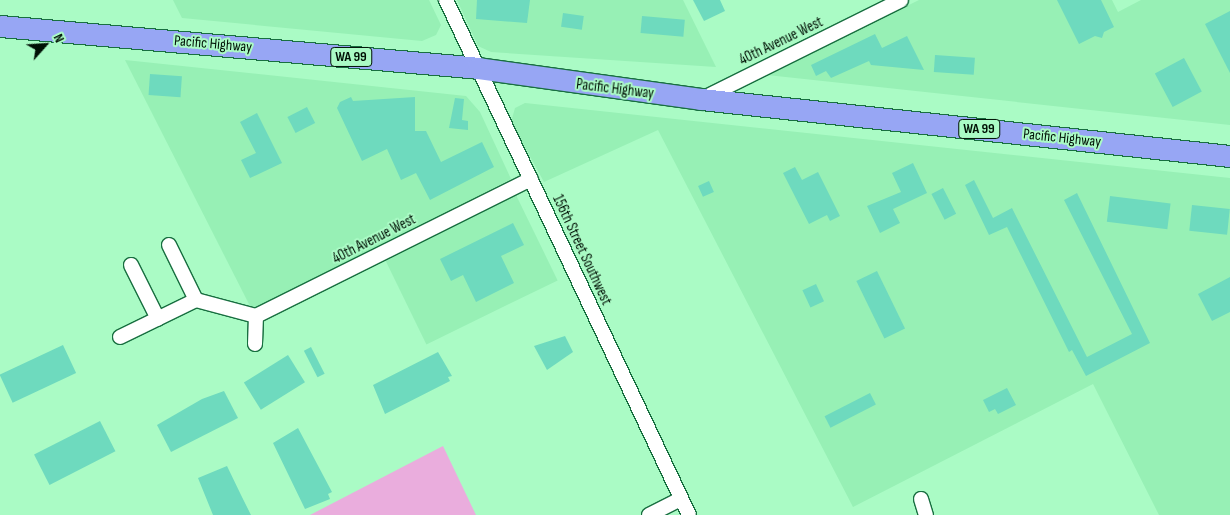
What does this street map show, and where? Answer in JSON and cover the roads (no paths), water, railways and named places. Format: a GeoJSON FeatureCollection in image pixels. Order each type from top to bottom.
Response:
{"type":"FeatureCollection","features":[{"type":"Feature","properties":{"kind":"highway","name":"Pacific Highway"},"geometry":{"type":"LineString","coordinates":[[0,26],[478,68],[702,99],[1230,156]]}},
{"type":"Feature","properties":{"kind":"street","name":"156th Street Southwest"},"geometry":{"type":"LineString","coordinates":[[446,0],[689,515]]}},
{"type":"Feature","properties":{"kind":"street","name":"40th Avenue West"},"geometry":{"type":"LineString","coordinates":[[702,99],[901,0]]}},
{"type":"Feature","properties":{"kind":"street","name":"40th Avenue West"},"geometry":{"type":"LineString","coordinates":[[256,316],[530,179]]}},
{"type":"Feature","properties":{"kind":"street"},"geometry":{"type":"LineString","coordinates":[[169,245],[196,300],[227,312],[256,316],[255,344]]}},
{"type":"Feature","properties":{"kind":"street"},"geometry":{"type":"LineString","coordinates":[[131,265],[158,319]]}},
{"type":"Feature","properties":{"kind":"street"},"geometry":{"type":"LineString","coordinates":[[120,337],[196,300]]}},
{"type":"Feature","properties":{"kind":"street"},"geometry":{"type":"LineString","coordinates":[[649,515],[682,499]]}},
{"type":"Feature","properties":{"kind":"street"},"geometry":{"type":"LineString","coordinates":[[921,499],[926,515]]}}]}
